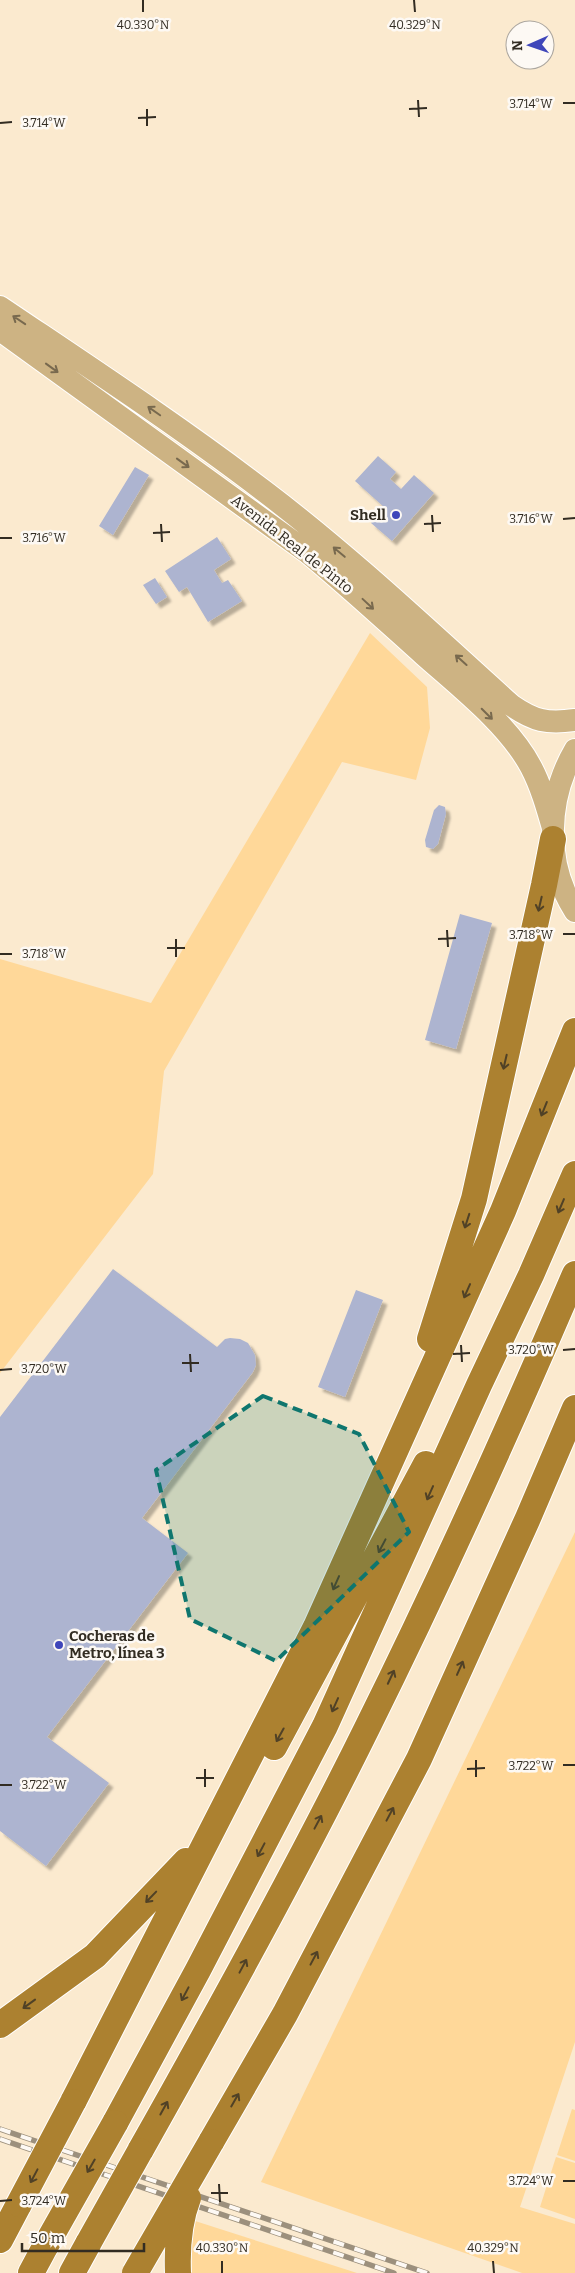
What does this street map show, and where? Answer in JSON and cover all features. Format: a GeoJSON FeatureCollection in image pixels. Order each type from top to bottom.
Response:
{"type":"FeatureCollection","features":[{"type":"Feature","properties":{"kind":"highway"},"geometry":{"type":"LineString","coordinates":[[392,1459],[474,1200],[553,833]]}},
{"type":"Feature","properties":{"kind":"highway"},"geometry":{"type":"LineString","coordinates":[[0,2240],[73,2102],[316,1627],[503,1211],[575,1031]]}},
{"type":"Feature","properties":{"kind":"highway"},"geometry":{"type":"LineString","coordinates":[[31,2273],[198,1970],[325,1726],[479,1385],[531,1275],[575,1174]]}},
{"type":"Feature","properties":{"kind":"highway"},"geometry":{"type":"LineString","coordinates":[[72,2273],[235,1982],[368,1726],[511,1424],[575,1274]]}},
{"type":"Feature","properties":{"kind":"highway"},"geometry":{"type":"LineString","coordinates":[[86,2076],[102,2060],[299,1701],[451,1416],[479,1385]]}},
{"type":"Feature","properties":{"kind":"highway"},"geometry":{"type":"LineString","coordinates":[[135,2273],[285,2014],[419,1759],[528,1518],[575,1408]]}},
{"type":"Feature","properties":{"kind":"highway"},"geometry":{"type":"LineString","coordinates":[[528,1518],[575,1442]]}},
{"type":"Feature","properties":{"kind":"highway"},"geometry":{"type":"LineString","coordinates":[[0,2025],[94,1956],[208,1836]]}},
{"type":"Feature","properties":{"kind":"highway"},"geometry":{"type":"LineString","coordinates":[[178,2273],[177,2257],[182,2214],[211,2142]]}},
{"type":"Feature","properties":{"kind":"main road","name":"Avenida Real de Pinto"},"geometry":{"type":"LineString","coordinates":[[0,307],[155,411],[265,492],[343,555],[511,705],[535,719],[546,722],[575,720]]}},
{"type":"Feature","properties":{"kind":"main road","name":"Avenida Real de Pinto"},"geometry":{"type":"LineString","coordinates":[[0,330],[307,552],[344,582],[454,682],[504,731],[530,766],[543,795],[553,833]]}},
{"type":"Feature","properties":{"kind":"main road"},"geometry":{"type":"LineString","coordinates":[[575,750],[557,790],[553,833],[558,872],[563,889],[575,911]]}},
{"type":"Feature","properties":{"kind":"highlighted area"},"geometry":{"type":"Polygon","coordinates":[[[263,1396],[359,1434],[409,1532],[276,1661],[190,1619],[156,1470],[263,1396]]]}},
{"type":"Feature","properties":{"kind":"shaded area"},"geometry":{"type":"Polygon","coordinates":[[[370,633],[427,687],[430,728],[416,780],[342,762],[164,1071],[153,1174],[0,1373],[0,959],[151,1003],[370,633]]]}},
{"type":"Feature","properties":{"kind":"shaded area"},"geometry":{"type":"Polygon","coordinates":[[[575,1532],[575,2042],[520,2207],[575,2224],[575,2273],[522,2273],[261,2182],[575,1532]]]}},
{"type":"Feature","properties":{"kind":"shaded area"},"geometry":{"type":"Polygon","coordinates":[[[572,2109],[575,2110],[575,2161],[557,2155],[572,2109]]]}},
{"type":"Feature","properties":{"kind":"shaded area"},"geometry":{"type":"Polygon","coordinates":[[[556,2157],[575,2163],[575,2219],[540,2207],[556,2157]]]}},
{"type":"Feature","properties":{"kind":"shaded area"},"geometry":{"type":"Polygon","coordinates":[[[192,2220],[357,2273],[187,2273],[192,2220]]]}},
{"type":"Feature","properties":{"kind":"building","name":"Shell"},"geometry":{"type":"Polygon","coordinates":[[[378,456],[396,472],[390,479],[401,489],[414,475],[434,493],[392,541],[371,523],[385,508],[355,481],[378,456]]]}},
{"type":"Feature","properties":{"kind":"building"},"geometry":{"type":"Polygon","coordinates":[[[135,467],[149,475],[113,535],[99,526],[135,467]]]}},
{"type":"Feature","properties":{"kind":"building"},"geometry":{"type":"Polygon","coordinates":[[[217,537],[231,559],[214,570],[222,583],[228,580],[242,601],[208,622],[187,587],[179,592],[165,571],[217,537]]]}},
{"type":"Feature","properties":{"kind":"building"},"geometry":{"type":"Polygon","coordinates":[[[155,578],[167,597],[156,604],[143,585],[155,578]]]}},
{"type":"Feature","properties":{"kind":"building"},"geometry":{"type":"Polygon","coordinates":[[[439,805],[445,807],[446,814],[438,844],[433,849],[426,847],[425,840],[434,810],[439,805]]]}},
{"type":"Feature","properties":{"kind":"building"},"geometry":{"type":"Polygon","coordinates":[[[460,914],[492,923],[456,1049],[425,1040],[460,914]]]}},
{"type":"Feature","properties":{"kind":"building","name":"Cocheras de Metro, línea 3"},"geometry":{"type":"Polygon","coordinates":[[[113,1269],[217,1347],[225,1339],[230,1338],[240,1339],[248,1343],[255,1355],[256,1365],[253,1372],[142,1518],[188,1553],[47,1737],[109,1783],[46,1866],[0,1831],[0,1417],[113,1269]]]}},
{"type":"Feature","properties":{"kind":"building"},"geometry":{"type":"Polygon","coordinates":[[[356,1290],[383,1300],[345,1397],[318,1387],[356,1290]]]}},
{"type":"Feature","properties":{"kind":"railway"},"geometry":{"type":"LineString","coordinates":[[0,2129],[427,2273]]}},
{"type":"Feature","properties":{"kind":"railway"},"geometry":{"type":"LineString","coordinates":[[0,2139],[394,2273]]}},
{"type":"Feature","properties":{"kind":"place","name":"Shell"},"geometry":{"type":"Point","coordinates":[396,515]}},
{"type":"Feature","properties":{"kind":"place","name":"Cocheras de Metro, línea 3"},"geometry":{"type":"Point","coordinates":[59,1645]}}]}
